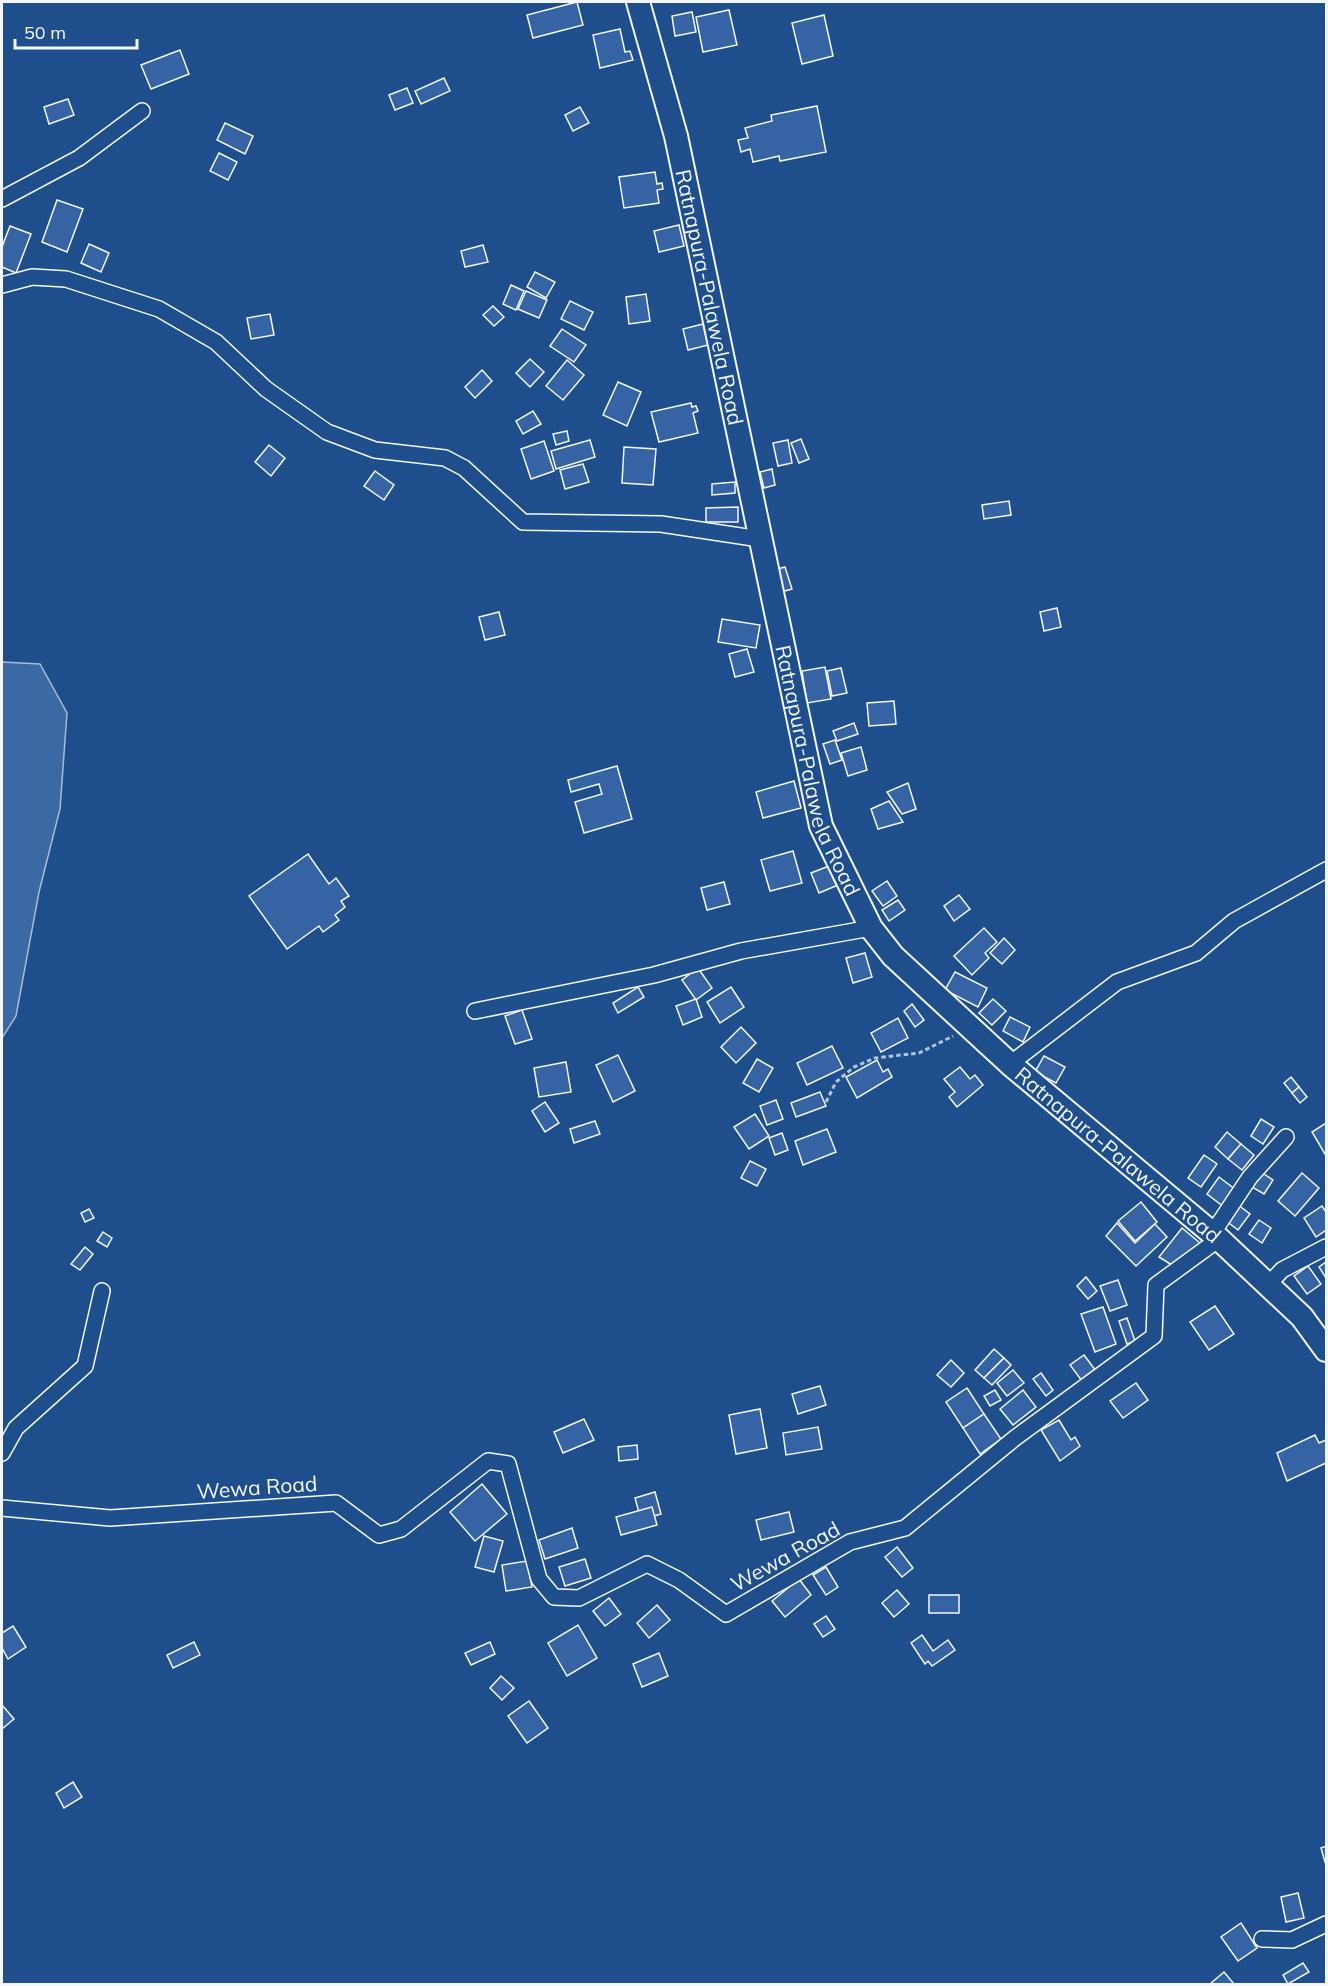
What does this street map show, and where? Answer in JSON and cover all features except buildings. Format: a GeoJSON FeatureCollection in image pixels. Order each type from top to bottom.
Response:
{"type":"FeatureCollection","features":[{"type":"Feature","properties":{"kind":"main road","name":"Ratnapura-Palawela Road"},"geometry":{"type":"LineString","coordinates":[[638,2],[676,136],[821,826],[871,928],[893,957],[968,1028],[1215,1236],[1268,1285],[1302,1317],[1326,1350]]}},
{"type":"Feature","properties":{"kind":"street"},"geometry":{"type":"LineString","coordinates":[[2,199],[79,158],[142,111]]}},
{"type":"Feature","properties":{"kind":"street"},"geometry":{"type":"LineString","coordinates":[[2,285],[32,277],[66,279],[159,309],[216,342],[266,389],[327,432],[375,450],[445,458],[464,468],[523,522],[661,524],[760,539]]}},
{"type":"Feature","properties":{"kind":"street"},"geometry":{"type":"LineString","coordinates":[[1010,1064],[1117,982],[1196,953],[1234,921],[1326,870]]}},
{"type":"Feature","properties":{"kind":"street"},"geometry":{"type":"LineString","coordinates":[[475,1011],[654,975],[741,951],[871,928]]}},
{"type":"Feature","properties":{"kind":"street"},"geometry":{"type":"LineString","coordinates":[[1215,1236],[1250,1177],[1286,1137]]}},
{"type":"Feature","properties":{"kind":"street","name":"Wewa Road"},"geometry":{"type":"LineString","coordinates":[[2,1508],[110,1518],[336,1503],[379,1535],[401,1529],[488,1461],[508,1464],[539,1579],[554,1597],[579,1598],[646,1564],[679,1580],[726,1614],[850,1542],[905,1528],[1015,1438],[1154,1336],[1156,1285],[1215,1236]]}},
{"type":"Feature","properties":{"kind":"street"},"geometry":{"type":"LineString","coordinates":[[1268,1285],[1282,1270],[1326,1247]]}},
{"type":"Feature","properties":{"kind":"street"},"geometry":{"type":"LineString","coordinates":[[2,1454],[16,1428],[85,1366],[102,1291]]}},
{"type":"Feature","properties":{"kind":"street"},"geometry":{"type":"LineString","coordinates":[[1262,1939],[1292,1940],[1326,1924]]}},
{"type":"Feature","properties":{"kind":"path"},"geometry":{"type":"LineString","coordinates":[[826,1102],[836,1082],[854,1067],[875,1058],[919,1053],[968,1028]]}},
{"type":"Feature","properties":{"kind":"water"},"geometry":{"type":"Polygon","coordinates":[[[2,662],[40,664],[67,713],[60,809],[39,892],[16,1016],[2,1038],[2,662]]]}}]}
